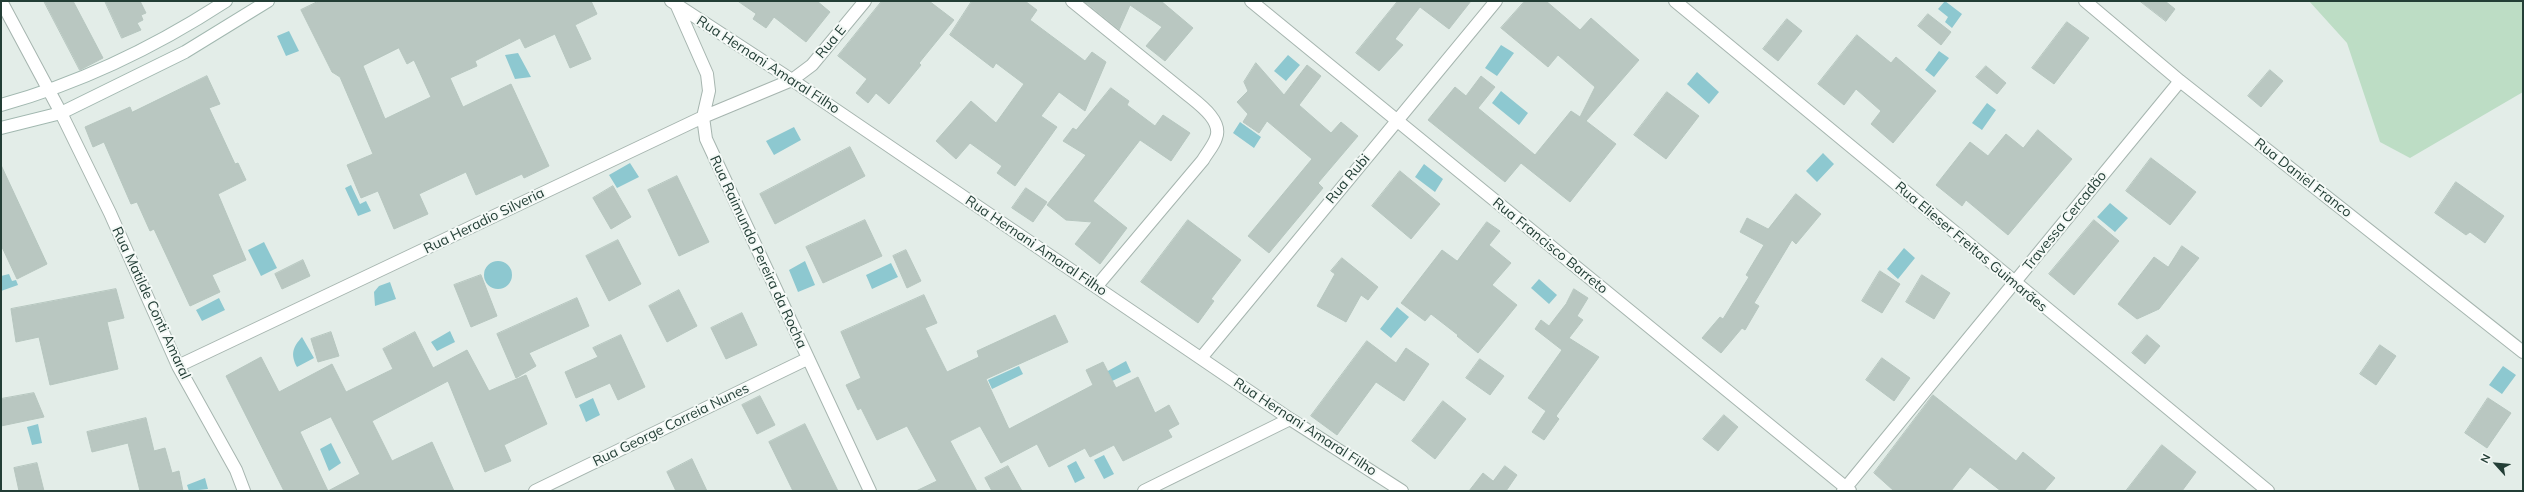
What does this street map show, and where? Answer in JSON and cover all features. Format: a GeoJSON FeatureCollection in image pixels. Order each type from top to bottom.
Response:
{"type":"FeatureCollection","features":[{"type":"Feature","properties":{"kind":"street","name":"Rua Matilde Conti Amaral"},"geometry":{"type":"LineString","coordinates":[[1,1],[61,113],[110,213],[178,366],[236,470],[244,491]]}},
{"type":"Feature","properties":{"kind":"street"},"geometry":{"type":"LineString","coordinates":[[1,105],[50,92],[140,51],[226,1]]}},
{"type":"Feature","properties":{"kind":"street"},"geometry":{"type":"LineString","coordinates":[[1,128],[61,113],[185,52],[268,1]]}},
{"type":"Feature","properties":{"kind":"street","name":"Rua E"},"geometry":{"type":"LineString","coordinates":[[792,80],[812,65],[865,1]]}},
{"type":"Feature","properties":{"kind":"street"},"geometry":{"type":"LineString","coordinates":[[1072,1],[1188,95],[1203,108],[1217,125],[1217,137],[1203,160],[1096,287]]}},
{"type":"Feature","properties":{"kind":"street","name":"Rua Francisco Barreto"},"geometry":{"type":"LineString","coordinates":[[1250,1],[1397,120],[1846,490]]}},
{"type":"Feature","properties":{"kind":"street","name":"Rua Rubi"},"geometry":{"type":"LineString","coordinates":[[1201,358],[1496,1]]}},
{"type":"Feature","properties":{"kind":"street","name":"Rua Elieser Freitas Guimarães"},"geometry":{"type":"LineString","coordinates":[[1675,1],[2014,283],[2268,491]]}},
{"type":"Feature","properties":{"kind":"street","name":"Rua Daniel Franco"},"geometry":{"type":"LineString","coordinates":[[2086,1],[2180,81],[2523,352]]}},
{"type":"Feature","properties":{"kind":"street","name":"Rua Hernani Amaral Filho"},"geometry":{"type":"LineString","coordinates":[[674,3],[792,80],[1290,419],[1402,491]]}},
{"type":"Feature","properties":{"kind":"street","name":"Rua Raimundo Pereira da Rocha"},"geometry":{"type":"LineString","coordinates":[[674,3],[706,74],[710,91],[703,117],[706,140],[807,359],[870,491]]}},
{"type":"Feature","properties":{"kind":"street","name":"Rua Heradio Silveria"},"geometry":{"type":"LineString","coordinates":[[178,366],[703,117],[792,80]]}},
{"type":"Feature","properties":{"kind":"street","name":"Travessa Cercadão"},"geometry":{"type":"LineString","coordinates":[[1846,490],[2180,81]]}},
{"type":"Feature","properties":{"kind":"street","name":"Rua George Correia Nunes"},"geometry":{"type":"LineString","coordinates":[[535,491],[807,359]]}},
{"type":"Feature","properties":{"kind":"street"},"geometry":{"type":"LineString","coordinates":[[1144,491],[1290,419]]}},
{"type":"Feature","properties":{"kind":"green space"},"geometry":{"type":"Polygon","coordinates":[[[2309,1],[2523,1],[2523,92],[2410,158],[2380,142],[2347,43],[2309,1]]]}},
{"type":"Feature","properties":{"kind":"water"},"geometry":{"type":"Polygon","coordinates":[[[1945,1],[1962,14],[1952,28],[1945,22],[1948,17],[1938,9],[1945,1]]]}},
{"type":"Feature","properties":{"kind":"water"},"geometry":{"type":"Polygon","coordinates":[[[289,31],[299,51],[286,56],[277,36],[289,31]]]}},
{"type":"Feature","properties":{"kind":"water"},"geometry":{"type":"Polygon","coordinates":[[[1501,45],[1514,53],[1497,76],[1485,68],[1501,45]]]}},
{"type":"Feature","properties":{"kind":"water"},"geometry":{"type":"Polygon","coordinates":[[[1939,51],[1949,58],[1934,77],[1925,70],[1939,51]]]}},
{"type":"Feature","properties":{"kind":"water"},"geometry":{"type":"Polygon","coordinates":[[[518,53],[531,77],[515,79],[505,55],[518,53]]]}},
{"type":"Feature","properties":{"kind":"water"},"geometry":{"type":"Polygon","coordinates":[[[1288,55],[1300,65],[1286,81],[1274,71],[1288,55]]]}},
{"type":"Feature","properties":{"kind":"water"},"geometry":{"type":"Polygon","coordinates":[[[1697,72],[1719,92],[1709,104],[1687,84],[1697,72]]]}},
{"type":"Feature","properties":{"kind":"water"},"geometry":{"type":"Polygon","coordinates":[[[1501,91],[1528,113],[1519,125],[1492,103],[1501,91]]]}},
{"type":"Feature","properties":{"kind":"water"},"geometry":{"type":"Polygon","coordinates":[[[1987,103],[1996,110],[1982,130],[1972,123],[1987,103]]]}},
{"type":"Feature","properties":{"kind":"water"},"geometry":{"type":"Polygon","coordinates":[[[1240,122],[1261,137],[1254,148],[1233,133],[1240,122]]]}},
{"type":"Feature","properties":{"kind":"water"},"geometry":{"type":"Polygon","coordinates":[[[794,127],[801,140],[774,155],[766,141],[794,127]]]}},
{"type":"Feature","properties":{"kind":"water"},"geometry":{"type":"Polygon","coordinates":[[[1823,153],[1834,164],[1817,182],[1806,171],[1823,153]]]}},
{"type":"Feature","properties":{"kind":"water"},"geometry":{"type":"Polygon","coordinates":[[[630,163],[639,177],[617,188],[609,175],[630,163]]]}},
{"type":"Feature","properties":{"kind":"water"},"geometry":{"type":"Polygon","coordinates":[[[1424,164],[1443,179],[1435,192],[1415,177],[1424,164]]]}},
{"type":"Feature","properties":{"kind":"water"},"geometry":{"type":"Polygon","coordinates":[[[351,185],[360,204],[366,201],[371,211],[358,216],[345,188],[351,185]]]}},
{"type":"Feature","properties":{"kind":"water"},"geometry":{"type":"Polygon","coordinates":[[[2110,203],[2128,218],[2115,232],[2097,217],[2110,203]]]}},
{"type":"Feature","properties":{"kind":"water"},"geometry":{"type":"Polygon","coordinates":[[[264,242],[277,268],[261,276],[248,250],[264,242]]]}},
{"type":"Feature","properties":{"kind":"water"},"geometry":{"type":"Polygon","coordinates":[[[1904,248],[1915,258],[1898,279],[1887,269],[1904,248]]]}},
{"type":"Feature","properties":{"kind":"water"},"geometry":{"type":"Polygon","coordinates":[[[498,261],[508,265],[512,275],[508,285],[498,289],[488,285],[484,275],[488,265],[498,261]]]}},
{"type":"Feature","properties":{"kind":"water"},"geometry":{"type":"Polygon","coordinates":[[[805,261],[815,285],[798,292],[789,270],[805,261]]]}},
{"type":"Feature","properties":{"kind":"water"},"geometry":{"type":"Polygon","coordinates":[[[891,263],[898,277],[872,289],[866,275],[891,263]]]}},
{"type":"Feature","properties":{"kind":"water"},"geometry":{"type":"Polygon","coordinates":[[[9,274],[12,281],[16,280],[18,285],[1,291],[1,276],[9,274]]]}},
{"type":"Feature","properties":{"kind":"water"},"geometry":{"type":"Polygon","coordinates":[[[1539,279],[1557,295],[1549,304],[1531,288],[1539,279]]]}},
{"type":"Feature","properties":{"kind":"water"},"geometry":{"type":"Polygon","coordinates":[[[390,282],[396,299],[375,306],[374,292],[379,286],[390,282]]]}},
{"type":"Feature","properties":{"kind":"water"},"geometry":{"type":"Polygon","coordinates":[[[219,298],[225,310],[202,321],[196,310],[219,298]]]}},
{"type":"Feature","properties":{"kind":"water"},"geometry":{"type":"Polygon","coordinates":[[[1397,307],[1409,317],[1391,338],[1380,329],[1397,307]]]}},
{"type":"Feature","properties":{"kind":"water"},"geometry":{"type":"Polygon","coordinates":[[[450,331],[455,342],[437,351],[431,342],[450,331]]]}},
{"type":"Feature","properties":{"kind":"water"},"geometry":{"type":"Polygon","coordinates":[[[302,337],[314,358],[297,367],[293,354],[296,344],[302,337]]]}},
{"type":"Feature","properties":{"kind":"water"},"geometry":{"type":"Polygon","coordinates":[[[1126,361],[1131,372],[1110,382],[1106,372],[1126,361]]]}},
{"type":"Feature","properties":{"kind":"water"},"geometry":{"type":"Polygon","coordinates":[[[1019,366],[1023,374],[992,389],[988,380],[1019,366]]]}},
{"type":"Feature","properties":{"kind":"water"},"geometry":{"type":"Polygon","coordinates":[[[2503,366],[2516,375],[2502,394],[2489,385],[2503,366]]]}},
{"type":"Feature","properties":{"kind":"water"},"geometry":{"type":"Polygon","coordinates":[[[593,398],[600,415],[586,422],[579,405],[593,398]]]}},
{"type":"Feature","properties":{"kind":"water"},"geometry":{"type":"Polygon","coordinates":[[[38,424],[42,443],[32,445],[27,427],[38,424]]]}},
{"type":"Feature","properties":{"kind":"water"},"geometry":{"type":"Polygon","coordinates":[[[331,443],[341,463],[329,471],[320,449],[331,443]]]}},
{"type":"Feature","properties":{"kind":"water"},"geometry":{"type":"Polygon","coordinates":[[[1104,455],[1114,474],[1104,479],[1094,460],[1104,455]]]}},
{"type":"Feature","properties":{"kind":"water"},"geometry":{"type":"Polygon","coordinates":[[[1076,461],[1085,478],[1075,483],[1067,466],[1076,461]]]}},
{"type":"Feature","properties":{"kind":"water"},"geometry":{"type":"Polygon","coordinates":[[[205,478],[208,489],[189,491],[187,485],[205,478]]]}},
{"type":"Feature","properties":{"kind":"building"},"geometry":{"type":"Polygon","coordinates":[[[44,1],[73,1],[103,58],[80,70],[44,1]]]}},
{"type":"Feature","properties":{"kind":"building"},"geometry":{"type":"Polygon","coordinates":[[[105,1],[140,1],[146,13],[141,15],[143,20],[137,23],[141,30],[122,38],[105,1]]]}},
{"type":"Feature","properties":{"kind":"building"},"geometry":{"type":"Polygon","coordinates":[[[319,1],[591,1],[597,14],[575,25],[591,59],[570,68],[555,34],[525,48],[520,38],[475,61],[477,66],[450,78],[463,107],[511,84],[549,166],[524,178],[522,174],[476,195],[466,172],[419,194],[428,214],[394,229],[378,191],[361,198],[347,165],[373,154],[340,77],[332,72],[301,10],[319,1]],[[399,48],[363,66],[385,119],[431,97],[414,60],[407,64],[399,48]]]}},
{"type":"Feature","properties":{"kind":"building"},"geometry":{"type":"Polygon","coordinates":[[[738,1],[817,1],[830,12],[806,42],[774,17],[766,28],[753,19],[756,14],[738,1]]]}},
{"type":"Feature","properties":{"kind":"building"},"geometry":{"type":"Polygon","coordinates":[[[882,1],[929,1],[954,20],[919,63],[921,65],[889,104],[876,93],[868,103],[856,93],[867,79],[838,56],[882,1]]]}},
{"type":"Feature","properties":{"kind":"building"},"geometry":{"type":"Polygon","coordinates":[[[972,1],[1025,1],[1037,10],[1030,20],[1085,61],[1092,52],[1106,62],[1085,111],[1059,92],[1041,116],[1057,127],[1015,186],[997,173],[1002,166],[970,143],[956,159],[936,141],[971,101],[996,123],[1024,84],[996,63],[993,68],[950,35],[972,1]]]}},
{"type":"Feature","properties":{"kind":"building"},"geometry":{"type":"Polygon","coordinates":[[[1084,1],[1161,1],[1193,28],[1165,61],[1146,46],[1162,27],[1130,5],[1119,30],[1084,1]]]}},
{"type":"Feature","properties":{"kind":"building"},"geometry":{"type":"Polygon","coordinates":[[[1398,1],[1471,1],[1449,29],[1420,7],[1395,39],[1403,45],[1379,71],[1356,53],[1398,1]]]}},
{"type":"Feature","properties":{"kind":"building"},"geometry":{"type":"Polygon","coordinates":[[[1525,1],[1546,1],[1580,30],[1591,18],[1639,60],[1586,121],[1616,144],[1570,202],[1521,163],[1505,182],[1428,120],[1455,87],[1466,96],[1481,76],[1495,87],[1478,108],[1535,155],[1571,111],[1580,117],[1595,87],[1558,55],[1548,67],[1501,28],[1525,1]]]}},
{"type":"Feature","properties":{"kind":"building"},"geometry":{"type":"Polygon","coordinates":[[[2140,1],[2165,1],[2175,9],[2166,21],[2140,1]]]}},
{"type":"Feature","properties":{"kind":"building"},"geometry":{"type":"Polygon","coordinates":[[[1928,14],[1951,32],[1941,45],[1918,26],[1928,14]]]}},
{"type":"Feature","properties":{"kind":"building"},"geometry":{"type":"Polygon","coordinates":[[[1787,19],[1802,31],[1778,61],[1763,49],[1787,19]]]}},
{"type":"Feature","properties":{"kind":"building"},"geometry":{"type":"Polygon","coordinates":[[[2067,22],[2089,38],[2054,84],[2032,68],[2067,22]]]}},
{"type":"Feature","properties":{"kind":"building"},"geometry":{"type":"Polygon","coordinates":[[[1857,35],[1891,63],[1896,57],[1936,91],[1893,143],[1871,124],[1881,111],[1856,89],[1844,105],[1818,84],[1857,35]]]}},
{"type":"Feature","properties":{"kind":"building"},"geometry":{"type":"Polygon","coordinates":[[[1256,63],[1284,95],[1307,65],[1321,76],[1299,105],[1331,133],[1341,122],[1358,136],[1318,183],[1323,188],[1269,253],[1248,236],[1312,159],[1267,121],[1259,133],[1243,122],[1248,114],[1237,102],[1248,91],[1244,82],[1256,63]]]}},
{"type":"Feature","properties":{"kind":"building"},"geometry":{"type":"Polygon","coordinates":[[[1986,66],[2006,83],[1997,94],[1976,77],[1986,66]]]}},
{"type":"Feature","properties":{"kind":"building"},"geometry":{"type":"Polygon","coordinates":[[[2270,70],[2283,81],[2261,107],[2248,96],[2270,70]]]}},
{"type":"Feature","properties":{"kind":"building"},"geometry":{"type":"Polygon","coordinates":[[[207,76],[220,104],[209,108],[235,164],[238,163],[246,180],[218,194],[246,260],[212,275],[220,292],[190,306],[154,229],[150,231],[137,202],[131,204],[104,142],[93,147],[85,127],[130,107],[132,112],[207,76]]]}},
{"type":"Feature","properties":{"kind":"building"},"geometry":{"type":"Polygon","coordinates":[[[1111,88],[1129,101],[1127,105],[1155,126],[1163,115],[1190,133],[1171,161],[1140,140],[1093,201],[1127,228],[1100,264],[1075,244],[1092,222],[1066,220],[1047,205],[1086,155],[1063,141],[1073,128],[1076,130],[1111,88]]]}},
{"type":"Feature","properties":{"kind":"building"},"geometry":{"type":"Polygon","coordinates":[[[1667,92],[1699,116],[1666,159],[1634,135],[1667,92]]]}},
{"type":"Feature","properties":{"kind":"building"},"geometry":{"type":"Polygon","coordinates":[[[2038,130],[2072,159],[2008,235],[1966,200],[1962,206],[1936,185],[1970,142],[1988,156],[2006,134],[2023,148],[2038,130]]]}},
{"type":"Feature","properties":{"kind":"building"},"geometry":{"type":"Polygon","coordinates":[[[850,147],[865,176],[775,224],[760,194],[850,147]]]}},
{"type":"Feature","properties":{"kind":"building"},"geometry":{"type":"Polygon","coordinates":[[[2151,158],[2196,192],[2170,225],[2126,191],[2151,158]]]}},
{"type":"Feature","properties":{"kind":"building"},"geometry":{"type":"Polygon","coordinates":[[[1,165],[47,264],[17,279],[1,245],[1,165]]]}},
{"type":"Feature","properties":{"kind":"building"},"geometry":{"type":"Polygon","coordinates":[[[1400,171],[1440,204],[1411,239],[1372,206],[1400,171]]]}},
{"type":"Feature","properties":{"kind":"building"},"geometry":{"type":"Polygon","coordinates":[[[677,176],[709,242],[679,256],[648,190],[677,176]]]}},
{"type":"Feature","properties":{"kind":"building"},"geometry":{"type":"Polygon","coordinates":[[[2456,182],[2504,216],[2485,243],[2470,232],[2466,235],[2435,213],[2456,182]]]}},
{"type":"Feature","properties":{"kind":"building"},"geometry":{"type":"Polygon","coordinates":[[[613,186],[631,217],[611,229],[593,198],[613,186]]]}},
{"type":"Feature","properties":{"kind":"building"},"geometry":{"type":"Polygon","coordinates":[[[1026,188],[1047,202],[1033,222],[1012,208],[1026,188]]]}},
{"type":"Feature","properties":{"kind":"building"},"geometry":{"type":"Polygon","coordinates":[[[1796,194],[1821,214],[1796,244],[1792,240],[1754,303],[1759,306],[1745,330],[1742,328],[1721,353],[1702,338],[1720,317],[1723,319],[1749,277],[1746,275],[1764,245],[1740,232],[1747,218],[1768,229],[1796,194]]]}},
{"type":"Feature","properties":{"kind":"building"},"geometry":{"type":"Polygon","coordinates":[[[865,220],[882,256],[823,283],[806,247],[865,220]]]}},
{"type":"Feature","properties":{"kind":"building"},"geometry":{"type":"Polygon","coordinates":[[[1188,220],[1241,260],[1211,299],[1214,301],[1198,323],[1141,282],[1188,220]]]}},
{"type":"Feature","properties":{"kind":"building"},"geometry":{"type":"Polygon","coordinates":[[[2094,220],[2119,241],[2074,295],[2049,274],[2094,220]]]}},
{"type":"Feature","properties":{"kind":"building"},"geometry":{"type":"Polygon","coordinates":[[[1487,222],[1500,231],[1489,245],[1511,263],[1492,285],[1517,305],[1478,353],[1431,314],[1425,321],[1401,303],[1442,250],[1457,261],[1487,222]]]}},
{"type":"Feature","properties":{"kind":"building"},"geometry":{"type":"Polygon","coordinates":[[[618,240],[641,284],[609,301],[586,256],[618,240]]]}},
{"type":"Feature","properties":{"kind":"building"},"geometry":{"type":"Polygon","coordinates":[[[2182,246],[2199,258],[2159,309],[2137,319],[2118,304],[2154,257],[2168,267],[2182,246]]]}},
{"type":"Feature","properties":{"kind":"building"},"geometry":{"type":"Polygon","coordinates":[[[906,250],[921,281],[907,288],[893,256],[906,250]]]}},
{"type":"Feature","properties":{"kind":"building"},"geometry":{"type":"Polygon","coordinates":[[[1342,258],[1378,287],[1368,300],[1361,295],[1346,322],[1317,306],[1335,274],[1331,271],[1342,258]]]}},
{"type":"Feature","properties":{"kind":"building"},"geometry":{"type":"Polygon","coordinates":[[[303,260],[310,276],[282,289],[275,274],[303,260]]]}},
{"type":"Feature","properties":{"kind":"building"},"geometry":{"type":"Polygon","coordinates":[[[1880,271],[1900,284],[1882,313],[1862,301],[1880,271]]]}},
{"type":"Feature","properties":{"kind":"building"},"geometry":{"type":"Polygon","coordinates":[[[481,275],[497,316],[471,327],[454,285],[481,275]]]}},
{"type":"Feature","properties":{"kind":"building"},"geometry":{"type":"Polygon","coordinates":[[[1922,275],[1950,293],[1934,319],[1906,302],[1922,275]]]}},
{"type":"Feature","properties":{"kind":"building"},"geometry":{"type":"Polygon","coordinates":[[[116,289],[124,318],[107,322],[118,369],[50,385],[39,337],[16,342],[11,309],[116,289]]]}},
{"type":"Feature","properties":{"kind":"building"},"geometry":{"type":"Polygon","coordinates":[[[1574,289],[1588,298],[1577,316],[1583,320],[1569,338],[1599,357],[1556,416],[1559,419],[1544,440],[1532,432],[1546,411],[1528,398],[1562,350],[1535,329],[1541,320],[1549,326],[1566,304],[1574,289]]]}},
{"type":"Feature","properties":{"kind":"building"},"geometry":{"type":"Polygon","coordinates":[[[679,290],[697,326],[667,342],[649,306],[679,290]]]}},
{"type":"Feature","properties":{"kind":"building"},"geometry":{"type":"Polygon","coordinates":[[[924,295],[937,323],[925,328],[947,372],[979,357],[977,351],[1055,315],[1068,342],[986,379],[1009,429],[1093,385],[1086,370],[1103,362],[1116,388],[1138,377],[1155,413],[1169,405],[1179,424],[1168,430],[1172,437],[1123,461],[1114,445],[1090,457],[1085,448],[1049,467],[1037,444],[1001,463],[980,426],[950,441],[977,491],[916,491],[937,481],[907,426],[877,440],[861,408],[858,410],[846,385],[861,378],[841,332],[924,295]]]}},
{"type":"Feature","properties":{"kind":"building"},"geometry":{"type":"Polygon","coordinates":[[[577,298],[589,326],[529,353],[536,366],[516,378],[497,334],[577,298]]]}},
{"type":"Feature","properties":{"kind":"building"},"geometry":{"type":"Polygon","coordinates":[[[742,313],[757,345],[726,359],[711,328],[742,313]]]}},
{"type":"Feature","properties":{"kind":"building"},"geometry":{"type":"Polygon","coordinates":[[[331,332],[339,356],[318,362],[311,339],[331,332]]]}},
{"type":"Feature","properties":{"kind":"building"},"geometry":{"type":"Polygon","coordinates":[[[415,332],[433,368],[467,350],[489,391],[526,375],[547,424],[504,445],[511,461],[485,472],[448,381],[372,421],[392,461],[432,442],[454,491],[328,491],[284,491],[226,376],[261,357],[279,392],[332,364],[346,392],[393,369],[383,349],[415,332]],[[331,417],[300,432],[328,491],[360,474],[331,417]]]}},
{"type":"Feature","properties":{"kind":"building"},"geometry":{"type":"Polygon","coordinates":[[[621,335],[645,387],[618,400],[610,383],[576,398],[565,372],[598,357],[593,348],[621,335]]]}},
{"type":"Feature","properties":{"kind":"building"},"geometry":{"type":"Polygon","coordinates":[[[2147,335],[2160,346],[2145,364],[2132,353],[2147,335]]]}},
{"type":"Feature","properties":{"kind":"building"},"geometry":{"type":"Polygon","coordinates":[[[1367,341],[1396,363],[1406,348],[1429,364],[1404,401],[1376,382],[1337,435],[1311,416],[1367,341]]]}},
{"type":"Feature","properties":{"kind":"building"},"geometry":{"type":"Polygon","coordinates":[[[2380,345],[2396,356],[2376,385],[2360,374],[2380,345]]]}},
{"type":"Feature","properties":{"kind":"building"},"geometry":{"type":"Polygon","coordinates":[[[1882,358],[1910,378],[1894,401],[1866,380],[1882,358]]]}},
{"type":"Feature","properties":{"kind":"building"},"geometry":{"type":"Polygon","coordinates":[[[1480,359],[1504,376],[1490,395],[1466,378],[1480,359]]]}},
{"type":"Feature","properties":{"kind":"building"},"geometry":{"type":"Polygon","coordinates":[[[34,393],[44,417],[1,426],[1,399],[34,393]]]}},
{"type":"Feature","properties":{"kind":"building"},"geometry":{"type":"Polygon","coordinates":[[[1933,395],[2016,461],[2023,452],[2055,478],[2044,491],[2001,491],[1970,467],[1951,491],[1894,491],[1874,473],[1933,395]]]}},
{"type":"Feature","properties":{"kind":"building"},"geometry":{"type":"Polygon","coordinates":[[[760,396],[775,425],[757,434],[742,405],[760,396]]]}},
{"type":"Feature","properties":{"kind":"building"},"geometry":{"type":"Polygon","coordinates":[[[2488,398],[2511,413],[2487,448],[2465,433],[2488,398]]]}},
{"type":"Feature","properties":{"kind":"building"},"geometry":{"type":"Polygon","coordinates":[[[1443,401],[1466,419],[1435,459],[1412,441],[1443,401]]]}},
{"type":"Feature","properties":{"kind":"building"},"geometry":{"type":"Polygon","coordinates":[[[1724,415],[1738,427],[1718,451],[1703,439],[1724,415]]]}},
{"type":"Feature","properties":{"kind":"building"},"geometry":{"type":"Polygon","coordinates":[[[146,418],[154,451],[165,448],[172,473],[179,471],[183,491],[140,491],[128,443],[92,452],[87,432],[146,418]]]}},
{"type":"Feature","properties":{"kind":"building"},"geometry":{"type":"Polygon","coordinates":[[[805,424],[838,491],[793,491],[769,442],[805,424]]]}},
{"type":"Feature","properties":{"kind":"building"},"geometry":{"type":"Polygon","coordinates":[[[2162,445],[2196,472],[2182,491],[2126,491],[2162,445]]]}},
{"type":"Feature","properties":{"kind":"building"},"geometry":{"type":"Polygon","coordinates":[[[692,459],[707,491],[676,491],[667,472],[692,459]]]}},
{"type":"Feature","properties":{"kind":"building"},"geometry":{"type":"Polygon","coordinates":[[[37,463],[44,491],[19,491],[14,468],[37,463]]]}},
{"type":"Feature","properties":{"kind":"building"},"geometry":{"type":"Polygon","coordinates":[[[1008,466],[1022,491],[992,491],[985,478],[1008,466]]]}},
{"type":"Feature","properties":{"kind":"building"},"geometry":{"type":"Polygon","coordinates":[[[1505,466],[1517,475],[1506,491],[1469,491],[1483,473],[1493,481],[1505,466]]]}}]}
